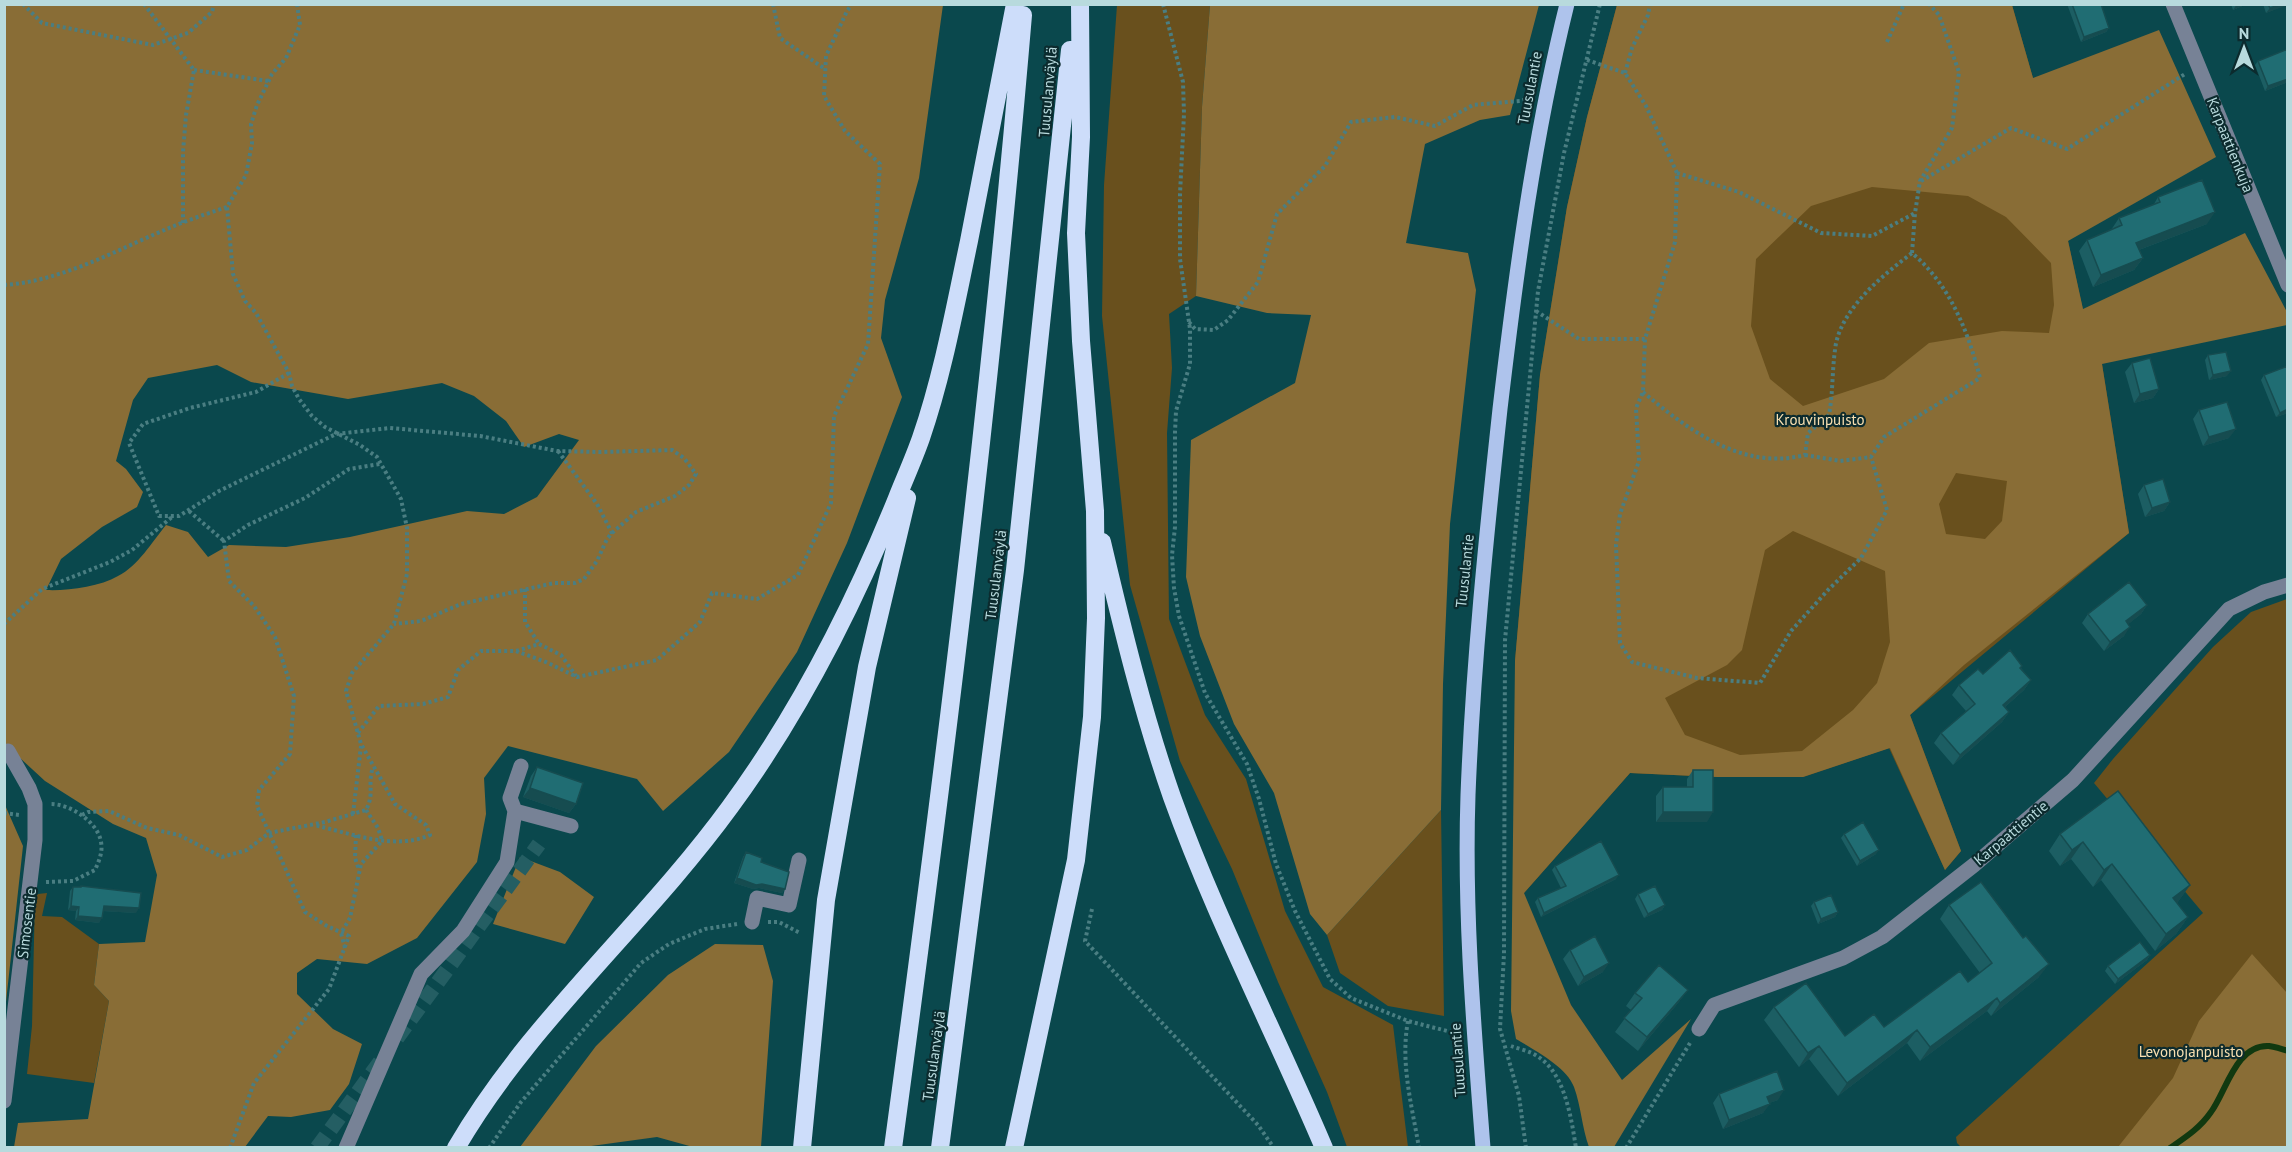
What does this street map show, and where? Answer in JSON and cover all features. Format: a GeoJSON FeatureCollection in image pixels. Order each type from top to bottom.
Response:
{"type":"FeatureCollection","features":[{"type":"Feature","properties":{"kind":"highway"},"geometry":{"type":"LineString","coordinates":[[802,1148],[826,900],[867,667],[921,437],[951,331],[1015,4]]}},
{"type":"Feature","properties":{"kind":"highway","name":"Tuusulanväylä"},"geometry":{"type":"LineString","coordinates":[[893,1148],[967,568],[1014,128],[1024,4]]}},
{"type":"Feature","properties":{"kind":"highway","name":"Tuusulanväylä"},"geometry":{"type":"LineString","coordinates":[[940,1148],[1015,570],[1063,130],[1074,4]]}},
{"type":"Feature","properties":{"kind":"highway"},"geometry":{"type":"LineString","coordinates":[[1014,1148],[1076,860],[1092,717],[1096,618],[1095,511],[1081,341],[1076,232],[1082,137],[1080,4]]}},
{"type":"Feature","properties":{"kind":"highway"},"geometry":{"type":"LineString","coordinates":[[456,1148],[474,1117],[504,1075],[674,880],[731,806],[782,729],[839,628],[882,534],[921,437]]}},
{"type":"Feature","properties":{"kind":"highway"},"geometry":{"type":"LineString","coordinates":[[1095,511],[1122,624],[1172,796],[1212,897],[1324,1148]]}},
{"type":"Feature","properties":{"kind":"main road","name":"Tuusulantie"},"geometry":{"type":"LineString","coordinates":[[1483,1148],[1469,960],[1468,797],[1480,592],[1510,319],[1528,196],[1567,4]]}},
{"type":"Feature","properties":{"kind":"street","name":"Karpaattienkuja"},"geometry":{"type":"LineString","coordinates":[[2173,4],[2288,285]]}},
{"type":"Feature","properties":{"kind":"street","name":"Karpaattientie"},"geometry":{"type":"LineString","coordinates":[[1699,1029],[1714,1005],[1843,958],[1882,937],[1974,865],[2073,780],[2229,609],[2264,592],[2288,585]]}},
{"type":"Feature","properties":{"kind":"street","name":"Simosentie"},"geometry":{"type":"LineString","coordinates":[[4,1101],[32,883],[35,840],[35,804],[29,788],[8,751]]}},
{"type":"Feature","properties":{"kind":"street"},"geometry":{"type":"LineString","coordinates":[[346,1148],[421,974],[463,931],[507,862],[515,811],[510,798],[521,766]]}},
{"type":"Feature","properties":{"kind":"street"},"geometry":{"type":"LineString","coordinates":[[515,811],[571,826]]}},
{"type":"Feature","properties":{"kind":"street"},"geometry":{"type":"LineString","coordinates":[[752,922],[757,898],[789,905],[799,860]]}},
{"type":"Feature","properties":{"kind":"path"},"geometry":{"type":"LineString","coordinates":[[23,4],[42,23],[153,45],[188,33],[212,12],[214,4]]}},
{"type":"Feature","properties":{"kind":"path"},"geometry":{"type":"LineString","coordinates":[[144,4],[194,70],[268,81]]}},
{"type":"Feature","properties":{"kind":"path"},"geometry":{"type":"LineString","coordinates":[[297,4],[300,25],[286,57],[268,81],[257,105],[251,124],[252,143],[246,176],[227,207],[233,274],[245,301],[256,313],[289,373],[292,386],[312,416],[336,434],[369,450],[401,499],[406,528],[407,574],[394,624],[352,673],[346,691],[362,746],[373,767],[395,804],[426,825],[430,835],[420,839],[382,841],[314,825]]}},
{"type":"Feature","properties":{"kind":"path"},"geometry":{"type":"LineString","coordinates":[[773,4],[780,38],[825,69]]}},
{"type":"Feature","properties":{"kind":"path"},"geometry":{"type":"LineString","coordinates":[[516,651],[577,677],[657,660],[700,622],[712,593],[757,599],[798,575],[831,503],[834,416],[868,344],[880,164],[845,130],[824,96],[826,56],[852,4]]}},
{"type":"Feature","properties":{"kind":"path"},"geometry":{"type":"LineString","coordinates":[[1163,4],[1183,82],[1184,114],[1180,259],[1189,322],[1190,364],[1176,411],[1174,432],[1175,527],[1172,555],[1179,616],[1205,693],[1247,764],[1276,864],[1295,911],[1330,979],[1352,998],[1408,1021],[1451,1032]]}},
{"type":"Feature","properties":{"kind":"path"},"geometry":{"type":"LineString","coordinates":[[1526,1148],[1519,1096],[1500,1029],[1504,942],[1505,640],[1538,291],[1564,153],[1600,4]]}},
{"type":"Feature","properties":{"kind":"path"},"geometry":{"type":"LineString","coordinates":[[1625,74],[1632,48],[1648,15],[1650,4]]}},
{"type":"Feature","properties":{"kind":"path"},"geometry":{"type":"LineString","coordinates":[[1887,42],[1904,4]]}},
{"type":"Feature","properties":{"kind":"path"},"geometry":{"type":"LineString","coordinates":[[1805,456],[1808,433],[1829,415],[1835,348],[1843,324],[1868,290],[1912,253],[1920,181],[1952,128],[1959,72],[1939,15],[1929,4]]}},
{"type":"Feature","properties":{"kind":"path"},"geometry":{"type":"LineString","coordinates":[[1587,60],[1625,74],[1646,106],[1677,173],[1675,242],[1645,339],[1643,392],[1636,408],[1639,461],[1620,514],[1616,544],[1620,643],[1632,662],[1697,678],[1760,683],[1791,631],[1861,558],[1887,510],[1870,457]]}},
{"type":"Feature","properties":{"kind":"path"},"geometry":{"type":"LineString","coordinates":[[1920,181],[2012,128],[2067,149],[2198,66]]}},
{"type":"Feature","properties":{"kind":"path"},"geometry":{"type":"LineString","coordinates":[[183,223],[183,152],[186,115],[194,70]]}},
{"type":"Feature","properties":{"kind":"path"},"geometry":{"type":"LineString","coordinates":[[1189,322],[1195,329],[1214,330],[1228,320],[1258,282],[1277,214],[1325,166],[1351,122],[1395,117],[1435,126],[1473,105],[1521,101],[1548,93]]}},
{"type":"Feature","properties":{"kind":"path"},"geometry":{"type":"LineString","coordinates":[[1677,173],[1739,192],[1821,233],[1872,236],[1915,213]]}},
{"type":"Feature","properties":{"kind":"path"},"geometry":{"type":"LineString","coordinates":[[4,285],[27,284],[102,258],[183,223],[227,207]]}},
{"type":"Feature","properties":{"kind":"path"},"geometry":{"type":"LineString","coordinates":[[1643,392],[1677,421],[1704,438],[1749,456],[1785,461],[1805,456],[1840,461],[1870,457],[1884,437],[1980,378],[1971,342],[1952,301],[1928,267],[1912,253]]}},
{"type":"Feature","properties":{"kind":"path"},"geometry":{"type":"LineString","coordinates":[[1536,311],[1579,339],[1645,339]]}},
{"type":"Feature","properties":{"kind":"path"},"geometry":{"type":"LineString","coordinates":[[289,373],[256,392],[190,408],[143,424],[129,443],[159,516],[179,516],[219,491],[336,434],[390,428],[480,436],[557,451],[672,450],[684,458],[696,474],[689,485],[675,496],[636,512],[612,533],[584,579],[575,583],[554,583],[461,604],[421,621],[394,624]]}},
{"type":"Feature","properties":{"kind":"path"},"geometry":{"type":"LineString","coordinates":[[557,451],[597,504],[612,533]]}},
{"type":"Feature","properties":{"kind":"path"},"geometry":{"type":"LineString","coordinates":[[224,541],[248,525],[305,498],[349,469],[380,464]]}},
{"type":"Feature","properties":{"kind":"path"},"geometry":{"type":"LineString","coordinates":[[189,511],[224,541],[229,581],[254,606],[275,637],[294,696],[290,754],[259,790],[257,806],[304,912],[341,933],[345,948],[330,989],[254,1083],[230,1148]]}},
{"type":"Feature","properties":{"kind":"path"},"geometry":{"type":"LineString","coordinates":[[4,624],[42,589],[110,562],[132,550],[173,516]]}},
{"type":"Feature","properties":{"kind":"path"},"geometry":{"type":"LineString","coordinates":[[525,589],[525,622],[539,644],[561,655],[577,677]]}},
{"type":"Feature","properties":{"kind":"path"},"geometry":{"type":"LineString","coordinates":[[358,733],[379,706],[423,704],[448,697],[458,670],[481,651],[516,651],[539,644]]}},
{"type":"Feature","properties":{"kind":"path"},"geometry":{"type":"LineString","coordinates":[[353,814],[362,746]]}},
{"type":"Feature","properties":{"kind":"path"},"geometry":{"type":"LineString","coordinates":[[82,815],[88,812],[109,811],[147,828],[179,835],[222,857],[247,850],[269,833],[314,825],[366,810],[372,798],[369,780],[373,767]]}},
{"type":"Feature","properties":{"kind":"path"},"geometry":{"type":"LineString","coordinates":[[32,883],[73,881],[95,870],[102,853],[99,835],[82,815],[71,807],[35,804]]}},
{"type":"Feature","properties":{"kind":"path"},"geometry":{"type":"LineString","coordinates":[[366,810],[378,828],[382,841]]}},
{"type":"Feature","properties":{"kind":"path"},"geometry":{"type":"LineString","coordinates":[[356,835],[355,858],[359,870]]}},
{"type":"Feature","properties":{"kind":"path"},"geometry":{"type":"LineString","coordinates":[[341,933],[350,918],[360,864],[382,841]]}},
{"type":"Feature","properties":{"kind":"path"},"geometry":{"type":"LineString","coordinates":[[1092,909],[1085,941],[1258,1125],[1274,1148]]}},
{"type":"Feature","properties":{"kind":"path"},"geometry":{"type":"LineString","coordinates":[[489,1148],[521,1102],[641,963],[669,944],[705,928],[752,922],[779,922],[800,933]]}},
{"type":"Feature","properties":{"kind":"path"},"geometry":{"type":"LineString","coordinates":[[1408,1021],[1405,1036],[1406,1068],[1419,1148]]}},
{"type":"Feature","properties":{"kind":"path"},"geometry":{"type":"LineString","coordinates":[[1626,1148],[1699,1029]]}},
{"type":"Feature","properties":{"kind":"path"},"geometry":{"type":"LineString","coordinates":[[1511,1046],[1537,1055],[1554,1071],[1564,1095],[1576,1148]]}},
{"type":"Feature","properties":{"kind":"green space"},"geometry":{"type":"Polygon","coordinates":[[[5,5],[943,5],[919,178],[885,300],[881,338],[902,397],[847,543],[797,652],[729,752],[663,811],[637,779],[508,746],[484,778],[486,814],[477,862],[417,938],[367,964],[317,959],[297,973],[297,994],[333,1029],[362,1044],[349,1084],[330,1110],[291,1117],[268,1116],[245,1147],[14,1147],[18,1123],[88,1119],[109,1001],[94,985],[99,944],[145,942],[157,875],[146,838],[113,824],[45,781],[20,758],[5,752],[5,5]],[[217,365],[148,378],[133,400],[116,461],[126,469],[143,492],[137,507],[102,527],[61,559],[46,590],[83,588],[118,576],[138,560],[166,525],[188,532],[208,557],[229,545],[286,547],[350,537],[467,511],[504,514],[537,497],[579,440],[559,434],[524,447],[506,421],[474,396],[442,383],[348,399],[251,382],[217,365]]]}},
{"type":"Feature","properties":{"kind":"green space"},"geometry":{"type":"Polygon","coordinates":[[[1117,5],[1210,5],[1202,107],[1196,296],[1169,314],[1172,368],[1167,433],[1169,619],[1205,715],[1246,779],[1285,911],[1323,987],[1393,1025],[1408,1147],[1347,1147],[1327,1092],[1278,982],[1232,869],[1180,761],[1130,585],[1102,316],[1104,185],[1117,5]]]}},
{"type":"Feature","properties":{"kind":"green space"},"geometry":{"type":"Polygon","coordinates":[[[1210,5],[1539,5],[1510,115],[1480,120],[1425,144],[1406,243],[1468,253],[1476,290],[1450,524],[1443,684],[1441,810],[1327,935],[1310,914],[1274,793],[1234,724],[1200,636],[1186,577],[1191,440],[1295,383],[1311,315],[1267,313],[1196,296],[1202,107],[1210,5]]]}},
{"type":"Feature","properties":{"kind":"green space","name":"Krouvinpuisto"},"geometry":{"type":"Polygon","coordinates":[[[1617,5],[2012,5],[2033,78],[2083,310],[2102,364],[2129,533],[1910,715],[1961,851],[1945,870],[1889,748],[1803,777],[1717,777],[1630,773],[1524,893],[1515,661],[1540,375],[1567,207],[1587,117],[1617,5]]]}},
{"type":"Feature","properties":{"kind":"green space","name":"Krouvinpuisto"},"geometry":{"type":"Polygon","coordinates":[[[1617,5],[2012,5],[2033,78],[2159,30],[2216,157],[2068,241],[2083,309],[2245,233],[2287,312],[2287,325],[2102,364],[2129,533],[1964,665],[1910,715],[1961,851],[1945,870],[1890,748],[1803,777],[1717,777],[1630,773],[1524,893],[1571,1005],[1622,1080],[1691,1019],[1614,1147],[1589,1147],[1576,1094],[1570,1080],[1549,1059],[1516,1039],[1511,1011],[1515,661],[1540,375],[1567,207],[1587,117],[1617,5]],[[1872,187],[1811,206],[1756,259],[1751,326],[1770,379],[1803,406],[1884,379],[1929,343],[2002,331],[2049,333],[2054,305],[2051,263],[2006,217],[1968,196],[1872,187]],[[1956,473],[1939,504],[1946,534],[1985,539],[2002,521],[2007,481],[1956,473]],[[1793,531],[1765,550],[1742,650],[1727,665],[1665,698],[1685,735],[1740,755],[1802,751],[1853,710],[1877,683],[1890,642],[1885,571],[1793,531]]]}},
{"type":"Feature","properties":{"kind":"green space","name":"Levonojanpuisto"},"geometry":{"type":"Polygon","coordinates":[[[2287,599],[2287,1147],[1962,1148],[1957,1143],[1956,1137],[2203,913],[2094,783],[2213,647],[2251,612],[2287,599]]]}},
{"type":"Feature","properties":{"kind":"green space"},"geometry":{"type":"Polygon","coordinates":[[[5,805],[23,846],[5,1011],[5,805]]]}},
{"type":"Feature","properties":{"kind":"green space"},"geometry":{"type":"Polygon","coordinates":[[[1441,810],[1444,1016],[1388,1006],[1340,973],[1327,935],[1441,810]]]}},
{"type":"Feature","properties":{"kind":"green space"},"geometry":{"type":"Polygon","coordinates":[[[520,857],[560,872],[594,897],[565,944],[493,924],[520,857]]]}},
{"type":"Feature","properties":{"kind":"green space"},"geometry":{"type":"Polygon","coordinates":[[[47,893],[42,916],[62,917],[99,944],[94,985],[109,1001],[94,1083],[27,1074],[32,1026],[35,898],[38,894],[47,893]]]}},
{"type":"Feature","properties":{"kind":"green space"},"geometry":{"type":"Polygon","coordinates":[[[715,944],[763,945],[773,981],[761,1147],[693,1147],[657,1137],[584,1147],[520,1147],[596,1046],[668,975],[715,944]]]}},
{"type":"Feature","properties":{"kind":"green space"},"geometry":{"type":"Polygon","coordinates":[[[2252,954],[2287,993],[2287,1147],[2118,1147],[2173,1078],[2199,1021],[2252,954]]]}},
{"type":"Feature","properties":{"kind":"building"},"geometry":{"type":"Polygon","coordinates":[[[2072,4],[2101,4],[2109,28],[2084,37],[2072,4]]]}},
{"type":"Feature","properties":{"kind":"building"},"geometry":{"type":"Polygon","coordinates":[[[2268,4],[2281,4],[2270,8],[2268,4]]]}},
{"type":"Feature","properties":{"kind":"building"},"geometry":{"type":"Polygon","coordinates":[[[2288,49],[2288,79],[2268,86],[2258,61],[2288,49]]]}},
{"type":"Feature","properties":{"kind":"building"},"geometry":{"type":"Polygon","coordinates":[[[2202,180],[2215,212],[2136,243],[2143,258],[2101,275],[2087,240],[2122,225],[2119,218],[2160,202],[2158,197],[2202,180]]]}},
{"type":"Feature","properties":{"kind":"building"},"geometry":{"type":"Polygon","coordinates":[[[2226,352],[2231,371],[2213,375],[2208,355],[2226,352]]]}},
{"type":"Feature","properties":{"kind":"building"},"geometry":{"type":"Polygon","coordinates":[[[2150,358],[2159,389],[2140,394],[2132,363],[2150,358]]]}},
{"type":"Feature","properties":{"kind":"building"},"geometry":{"type":"Polygon","coordinates":[[[2288,366],[2288,409],[2280,413],[2264,375],[2288,366]]]}},
{"type":"Feature","properties":{"kind":"building"},"geometry":{"type":"Polygon","coordinates":[[[2227,402],[2236,429],[2209,437],[2199,410],[2227,402]]]}},
{"type":"Feature","properties":{"kind":"building"},"geometry":{"type":"Polygon","coordinates":[[[2163,479],[2170,502],[2152,508],[2144,485],[2163,479]]]}},
{"type":"Feature","properties":{"kind":"building"},"geometry":{"type":"Polygon","coordinates":[[[2129,582],[2147,605],[2126,621],[2130,627],[2110,642],[2088,614],[2129,582]]]}},
{"type":"Feature","properties":{"kind":"building"},"geometry":{"type":"Polygon","coordinates":[[[2010,650],[2022,666],[2020,668],[2031,680],[2003,705],[2009,712],[1960,755],[1941,733],[1975,704],[1959,685],[1978,669],[1983,674],[2010,650]]]}},
{"type":"Feature","properties":{"kind":"building"},"geometry":{"type":"Polygon","coordinates":[[[537,767],[583,783],[576,804],[530,788],[537,767]]]}},
{"type":"Feature","properties":{"kind":"building"},"geometry":{"type":"Polygon","coordinates":[[[1693,770],[1713,770],[1713,812],[1663,812],[1663,787],[1693,787],[1693,770]]]}},
{"type":"Feature","properties":{"kind":"building"},"geometry":{"type":"Polygon","coordinates":[[[2118,791],[2190,885],[2173,898],[2188,917],[2166,934],[2112,864],[2104,870],[2083,842],[2072,850],[2060,834],[2118,791]]]}},
{"type":"Feature","properties":{"kind":"building"},"geometry":{"type":"Polygon","coordinates":[[[1863,822],[1879,850],[1860,861],[1844,834],[1863,822]]]}},
{"type":"Feature","properties":{"kind":"building"},"geometry":{"type":"Polygon","coordinates":[[[1601,841],[1619,875],[1544,913],[1538,898],[1566,886],[1555,866],[1601,841]]]}},
{"type":"Feature","properties":{"kind":"building"},"geometry":{"type":"Polygon","coordinates":[[[746,852],[762,858],[761,862],[789,872],[785,889],[762,884],[756,885],[737,878],[746,852]]]}},
{"type":"Feature","properties":{"kind":"building"},"geometry":{"type":"Polygon","coordinates":[[[1981,882],[2023,938],[2026,936],[2049,964],[2000,1003],[1997,998],[1930,1047],[1917,1030],[1847,1083],[1819,1046],[1808,1053],[1774,1007],[1806,983],[1845,1036],[1874,1014],[1884,1027],[1960,971],[1968,982],[1992,963],[1949,905],[1981,882]]]}},
{"type":"Feature","properties":{"kind":"building"},"geometry":{"type":"Polygon","coordinates":[[[1655,886],[1665,905],[1648,914],[1638,894],[1655,886]]]}},
{"type":"Feature","properties":{"kind":"building"},"geometry":{"type":"Polygon","coordinates":[[[73,887],[141,893],[139,908],[104,906],[102,918],[78,916],[79,907],[71,906],[73,887]]]}},
{"type":"Feature","properties":{"kind":"building"},"geometry":{"type":"Polygon","coordinates":[[[1831,895],[1838,912],[1821,919],[1814,902],[1831,895]]]}},
{"type":"Feature","properties":{"kind":"building"},"geometry":{"type":"Polygon","coordinates":[[[1595,936],[1609,963],[1584,977],[1570,950],[1595,936]]]}},
{"type":"Feature","properties":{"kind":"building"},"geometry":{"type":"Polygon","coordinates":[[[2140,942],[2150,955],[2118,979],[2108,966],[2140,942]]]}},
{"type":"Feature","properties":{"kind":"building"},"geometry":{"type":"Polygon","coordinates":[[[1659,965],[1688,990],[1647,1037],[1624,1018],[1642,998],[1635,993],[1659,965]]]}},
{"type":"Feature","properties":{"kind":"building"},"geometry":{"type":"Polygon","coordinates":[[[1777,1071],[1784,1090],[1767,1097],[1770,1104],[1729,1120],[1719,1094],[1777,1071]]]}},
{"type":"Feature","properties":{"kind":"waterway"},"geometry":{"type":"LineString","coordinates":[[2170,1148],[2207,1118],[2233,1071],[2248,1053],[2258,1047],[2269,1046],[2288,1051]]}},
{"type":"Feature","properties":{"kind":"tunnel"},"geometry":{"type":"LineString","coordinates":[[397,1038],[539,844]]}},
{"type":"Feature","properties":{"kind":"tunnel"},"geometry":{"type":"LineString","coordinates":[[317,1148],[380,1062]]}}]}
